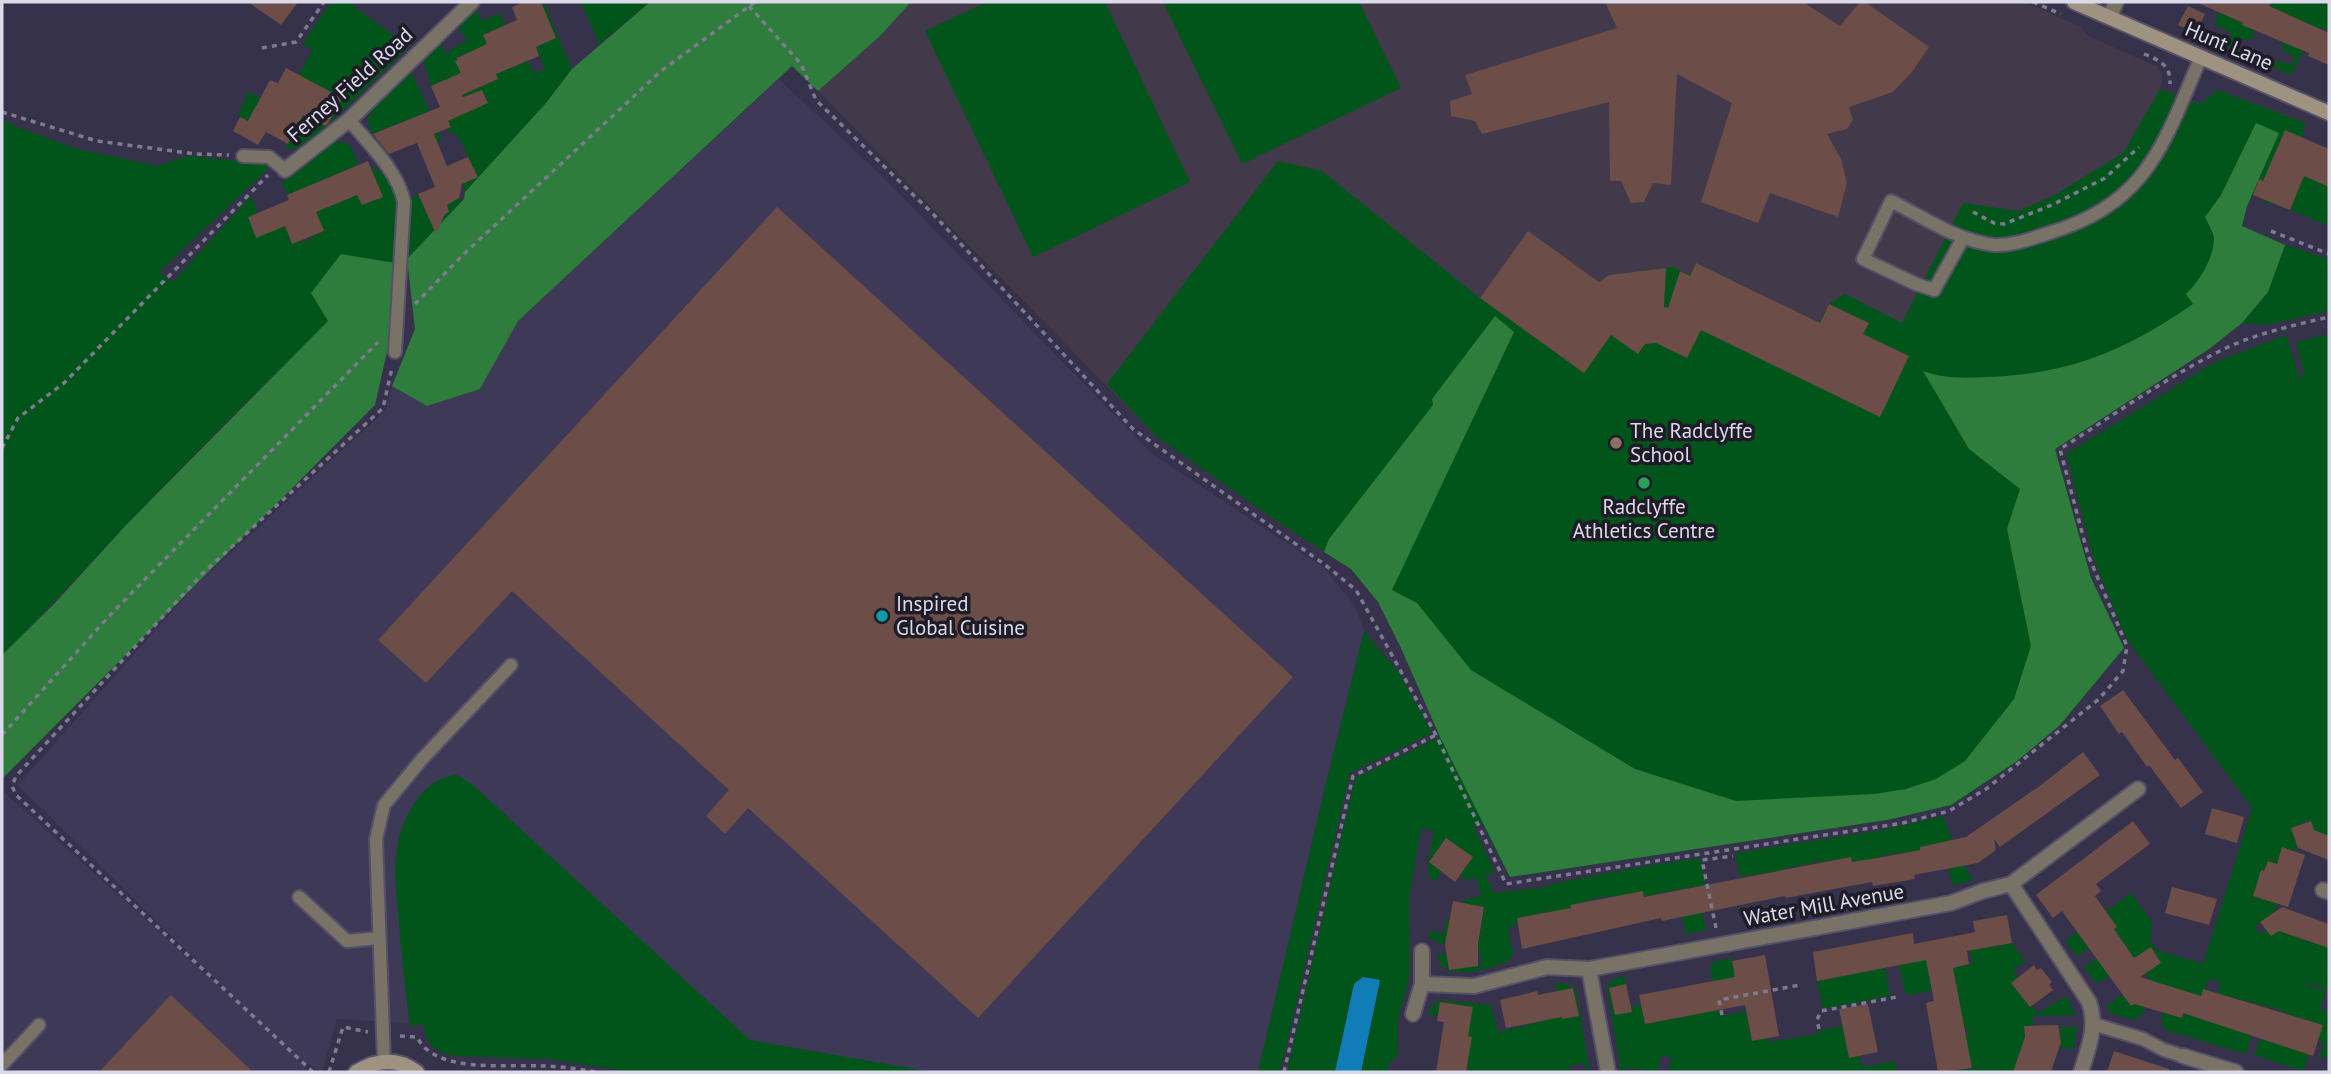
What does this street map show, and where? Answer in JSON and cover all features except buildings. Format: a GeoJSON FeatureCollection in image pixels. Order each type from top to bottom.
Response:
{"type":"FeatureCollection","features":[{"type":"Feature","properties":{"kind":"street","name":"Ferney Field Road"},"geometry":{"type":"LineString","coordinates":[[285,170],[349,120],[472,2]]}},
{"type":"Feature","properties":{"kind":"street","name":"Hunt Lane"},"geometry":{"type":"LineString","coordinates":[[2074,2],[2329,113]]}},
{"type":"Feature","properties":{"kind":"street"},"geometry":{"type":"LineString","coordinates":[[2110,17],[2116,2]]}},
{"type":"Feature","properties":{"kind":"street","name":"Water Mill Avenue"},"geometry":{"type":"LineString","coordinates":[[1422,984],[1474,986],[1547,967],[1589,969],[1951,903],[2011,884],[2138,789]]}},
{"type":"Feature","properties":{"kind":"street"},"geometry":{"type":"LineString","coordinates":[[2011,884],[2087,998],[2092,1011],[2092,1038],[2081,1072]]}},
{"type":"Feature","properties":{"kind":"street"},"geometry":{"type":"LineString","coordinates":[[1413,1014],[1422,984],[1422,951]]}},
{"type":"Feature","properties":{"kind":"street"},"geometry":{"type":"LineString","coordinates":[[1589,969],[1608,1072]]}},
{"type":"Feature","properties":{"kind":"street"},"geometry":{"type":"LineString","coordinates":[[2183,1056],[2236,1072]]}},
{"type":"Feature","properties":{"kind":"street"},"geometry":{"type":"LineString","coordinates":[[356,1072],[384,1061],[397,1062],[417,1072]]}},
{"type":"Feature","properties":{"kind":"lane"},"geometry":{"type":"LineString","coordinates":[[1964,238],[1934,290],[1863,259],[1891,201],[1964,238],[1996,245],[2018,243],[2081,222],[2109,206],[2148,169],[2172,128],[2201,57]]}},
{"type":"Feature","properties":{"kind":"lane"},"geometry":{"type":"LineString","coordinates":[[349,120],[390,172],[404,202],[396,352]]}},
{"type":"Feature","properties":{"kind":"lane"},"geometry":{"type":"LineString","coordinates":[[243,156],[269,157],[285,170]]}},
{"type":"Feature","properties":{"kind":"lane"},"geometry":{"type":"LineString","coordinates":[[384,1061],[376,839],[384,805],[423,758],[511,665]]}},
{"type":"Feature","properties":{"kind":"lane"},"geometry":{"type":"LineString","coordinates":[[299,897],[347,941],[378,938]]}},
{"type":"Feature","properties":{"kind":"lane"},"geometry":{"type":"LineString","coordinates":[[2093,1024],[2143,1039],[2183,1056]]}},
{"type":"Feature","properties":{"kind":"lane"},"geometry":{"type":"LineString","coordinates":[[2,1065],[39,1025]]}},
{"type":"Feature","properties":{"kind":"path"},"geometry":{"type":"LineString","coordinates":[[262,48],[296,42],[324,2]]}},
{"type":"Feature","properties":{"kind":"path"},"geometry":{"type":"LineString","coordinates":[[2,735],[111,614],[466,253],[662,71],[755,2]]}},
{"type":"Feature","properties":{"kind":"path"},"geometry":{"type":"LineString","coordinates":[[749,6],[801,64],[816,100],[934,215],[1133,429],[1324,564],[1356,590],[1436,735],[1506,884],[1891,825],[1949,811],[1986,789],[2099,699],[2123,671],[2127,646],[2088,555],[2060,449],[2162,384],[2228,348],[2292,326],[2329,317]]}},
{"type":"Feature","properties":{"kind":"path"},"geometry":{"type":"LineString","coordinates":[[2133,49],[2163,63],[2169,71],[2169,86]]}},
{"type":"Feature","properties":{"kind":"path"},"geometry":{"type":"LineString","coordinates":[[2,112],[97,141],[196,154],[243,156]]}},
{"type":"Feature","properties":{"kind":"path"},"geometry":{"type":"LineString","coordinates":[[1973,212],[1994,223],[2004,224],[2052,205],[2105,178],[2134,153],[2142,142]]}},
{"type":"Feature","properties":{"kind":"path"},"geometry":{"type":"LineString","coordinates":[[2,448],[18,418],[64,383],[273,171],[285,170]]}},
{"type":"Feature","properties":{"kind":"path"},"geometry":{"type":"LineString","coordinates":[[2271,231],[2329,254]]}},
{"type":"Feature","properties":{"kind":"path"},"geometry":{"type":"LineString","coordinates":[[313,1072],[16,795],[12,786],[16,776],[202,574],[383,408],[396,352]]}},
{"type":"Feature","properties":{"kind":"path"},"geometry":{"type":"LineString","coordinates":[[1284,1072],[1353,776],[1436,735]]}},
{"type":"Feature","properties":{"kind":"path"},"geometry":{"type":"LineString","coordinates":[[1717,933],[1702,860],[1733,856]]}},
{"type":"Feature","properties":{"kind":"path"},"geometry":{"type":"LineString","coordinates":[[1722,1015],[1719,1000],[1800,985]]}},
{"type":"Feature","properties":{"kind":"path"},"geometry":{"type":"LineString","coordinates":[[1819,1029],[1817,1020],[1821,1011],[1897,997]]}},
{"type":"Feature","properties":{"kind":"path"},"geometry":{"type":"LineString","coordinates":[[329,1072],[343,1027]]}},
{"type":"Feature","properties":{"kind":"path"},"geometry":{"type":"LineString","coordinates":[[417,1037],[422,1048],[430,1055],[452,1063],[542,1066],[596,1072]]}},
{"type":"Feature","properties":{"kind":"shaded area","name":"Radclyffe Athletics Centre"},"geometry":{"type":"Polygon","coordinates":[[[911,2],[2024,2],[2081,27],[2086,35],[2158,67],[2163,77],[2160,89],[2200,104],[2218,90],[2287,115],[2247,206],[2209,349],[2055,449],[2091,578],[2124,648],[2060,725],[2017,761],[1951,805],[1887,820],[1510,877],[1440,737],[1401,648],[1378,602],[1361,578],[1156,436],[818,91],[880,36],[911,2]]]}},
{"type":"Feature","properties":{"kind":"shaded area"},"geometry":{"type":"Polygon","coordinates":[[[779,79],[887,181],[1152,454],[1324,568],[1355,606],[1364,631],[1258,1072],[842,1072],[423,1024],[337,1019],[322,1072],[296,1057],[309,1072],[2,1072],[2,794],[6,794],[255,1018],[18,785],[194,587],[386,410],[392,386],[427,406],[480,389],[518,321],[779,79]]]}},
{"type":"Feature","properties":{"kind":"green space"},"geometry":{"type":"Polygon","coordinates":[[[331,2],[348,2],[409,47],[328,125],[342,98],[299,75],[312,50],[302,44],[331,2]]]}},
{"type":"Feature","properties":{"kind":"green space"},"geometry":{"type":"Polygon","coordinates":[[[541,2],[544,2],[572,69],[546,103],[465,192],[453,163],[464,183],[477,177],[460,139],[447,129],[448,121],[469,111],[457,84],[449,88],[445,80],[431,86],[423,59],[440,43],[445,53],[467,41],[458,25],[475,7],[482,21],[500,13],[505,25],[483,35],[500,73],[528,61],[534,73],[545,69],[531,36],[543,31],[547,42],[556,38],[541,2]],[[484,48],[457,58],[456,62],[469,92],[498,79],[484,48]]]}},
{"type":"Feature","properties":{"kind":"green space"},"geometry":{"type":"Polygon","coordinates":[[[581,2],[650,2],[599,44],[581,2]]]}},
{"type":"Feature","properties":{"kind":"green space"},"geometry":{"type":"Polygon","coordinates":[[[650,2],[911,2],[880,36],[818,91],[792,66],[518,321],[480,389],[427,406],[392,386],[415,329],[407,259],[464,199],[465,192],[546,103],[572,69],[650,2]]]}},
{"type":"Feature","properties":{"kind":"green space"},"geometry":{"type":"Polygon","coordinates":[[[987,2],[1105,2],[1190,182],[1033,257],[925,31],[987,2]]]}},
{"type":"Feature","properties":{"kind":"green space"},"geometry":{"type":"Polygon","coordinates":[[[1163,2],[1359,2],[1401,88],[1242,164],[1163,2]]]}},
{"type":"Feature","properties":{"kind":"green space"},"geometry":{"type":"Polygon","coordinates":[[[2245,2],[2253,2],[2243,25],[2255,31],[2252,38],[2246,40],[2238,37],[2234,45],[2248,53],[2247,57],[2206,40],[2212,35],[2228,42],[2232,33],[2217,26],[2215,21],[2219,12],[2237,20],[2245,2]]]}},
{"type":"Feature","properties":{"kind":"green space"},"geometry":{"type":"Polygon","coordinates":[[[2272,2],[2329,2],[2329,31],[2320,28],[2311,49],[2305,47],[2291,75],[2273,67],[2275,62],[2279,61],[2291,65],[2294,57],[2283,51],[2281,41],[2299,49],[2310,25],[2269,8],[2272,2]]]}},
{"type":"Feature","properties":{"kind":"green space"},"geometry":{"type":"Polygon","coordinates":[[[411,71],[442,140],[434,142],[422,114],[372,134],[367,121],[373,107],[411,71]]]}},
{"type":"Feature","properties":{"kind":"green space","name":"Radclyffe Athletics Centre"},"geometry":{"type":"Polygon","coordinates":[[[2160,89],[2200,104],[2218,90],[2306,123],[2303,146],[2308,164],[2306,177],[2329,187],[2329,216],[2326,225],[2274,203],[2272,205],[2262,201],[2269,184],[2259,180],[2247,206],[2209,349],[2055,449],[2091,578],[2124,648],[2060,725],[2017,761],[1951,805],[1887,820],[1510,877],[1481,822],[1474,827],[1495,873],[1485,874],[1494,893],[1541,888],[1645,866],[1700,858],[1707,895],[1699,897],[1696,886],[1657,894],[1658,903],[1611,898],[1610,895],[1571,905],[1573,918],[1551,911],[1517,918],[1518,924],[1508,928],[1513,954],[1507,962],[1478,971],[1449,970],[1481,965],[1479,948],[1471,949],[1469,942],[1438,944],[1438,940],[1429,939],[1429,931],[1444,933],[1447,918],[1450,918],[1470,940],[1479,941],[1484,907],[1463,903],[1464,900],[1481,896],[1476,877],[1465,880],[1460,875],[1472,857],[1445,839],[1429,862],[1442,872],[1435,882],[1429,876],[1428,863],[1434,831],[1421,828],[1409,901],[1410,970],[1398,1018],[1396,1058],[1389,1063],[1387,1072],[1361,1072],[1380,980],[1363,977],[1354,984],[1335,1072],[1287,1072],[1355,778],[1440,737],[1392,626],[1366,585],[1351,569],[1271,517],[1156,436],[1107,384],[1278,161],[1322,171],[1480,298],[1599,282],[1609,275],[1672,267],[1690,275],[1696,263],[1819,323],[1829,304],[1845,294],[1902,323],[1963,203],[2018,211],[2053,196],[2123,153],[2160,89]]]}},
{"type":"Feature","properties":{"kind":"green space"},"geometry":{"type":"Polygon","coordinates":[[[248,91],[260,100],[276,101],[326,127],[296,149],[285,148],[296,127],[258,127],[238,116],[248,91]]]}},
{"type":"Feature","properties":{"kind":"green space"},"geometry":{"type":"Polygon","coordinates":[[[2,121],[74,148],[158,166],[187,156],[261,163],[269,168],[159,272],[173,282],[251,196],[258,213],[248,217],[256,237],[283,219],[292,244],[302,240],[303,243],[323,231],[307,188],[287,195],[282,181],[310,157],[334,143],[342,142],[351,147],[358,165],[317,182],[327,207],[357,195],[362,205],[383,197],[370,167],[382,173],[390,182],[398,208],[398,223],[395,263],[225,423],[2,655],[2,121]]]}},
{"type":"Feature","properties":{"kind":"green space"},"geometry":{"type":"Polygon","coordinates":[[[2256,123],[2279,133],[2247,206],[2242,226],[2285,245],[2268,292],[2242,323],[2209,349],[2055,449],[2091,578],[2124,648],[2060,725],[2017,761],[1951,805],[1887,820],[1510,877],[1440,737],[1378,602],[1351,569],[1324,552],[1329,539],[1433,405],[1432,399],[1495,316],[1514,332],[1392,590],[1417,603],[1471,670],[1635,769],[1736,801],[1874,794],[1906,789],[1936,779],[1965,761],[2014,699],[2031,646],[2007,529],[2020,489],[1969,449],[1923,371],[1963,378],[2017,375],[2071,365],[2096,357],[2144,335],[2193,304],[2186,294],[2205,269],[2213,246],[2214,238],[2205,217],[2221,195],[2256,123]]]}},
{"type":"Feature","properties":{"kind":"green space"},"geometry":{"type":"Polygon","coordinates":[[[418,194],[426,213],[442,221],[443,215],[449,212],[447,205],[459,198],[461,202],[407,259],[411,200],[418,194]]]}},
{"type":"Feature","properties":{"kind":"green space"},"geometry":{"type":"Polygon","coordinates":[[[2285,245],[2329,259],[2329,311],[2267,325],[2242,323],[2268,292],[2285,245]]]}},
{"type":"Feature","properties":{"kind":"green space"},"geometry":{"type":"Polygon","coordinates":[[[341,254],[395,263],[389,343],[375,405],[2,779],[2,655],[328,321],[311,293],[341,254]]]}},
{"type":"Feature","properties":{"kind":"green space"},"geometry":{"type":"Polygon","coordinates":[[[2329,334],[2329,836],[2316,836],[2310,820],[2291,828],[2297,846],[2295,851],[2282,847],[2277,864],[2268,861],[2264,871],[2261,871],[2253,896],[2277,904],[2274,913],[2255,926],[2260,934],[2266,930],[2271,936],[2284,927],[2295,937],[2329,948],[2329,990],[2307,982],[2306,984],[2326,991],[2320,1008],[2329,1014],[2329,1059],[2320,1056],[2324,1043],[2318,1040],[2320,1033],[2284,1011],[2234,998],[2215,1001],[2220,985],[2218,981],[2210,979],[2205,985],[2213,991],[2212,994],[2203,991],[2195,1017],[2252,1035],[2246,1054],[2166,1030],[2161,1023],[2163,1012],[2182,1018],[2190,993],[2145,1006],[2142,1015],[2133,1020],[2110,1013],[2107,1005],[2122,995],[2131,1006],[2156,989],[2145,973],[2161,963],[2151,947],[2134,958],[2098,960],[2109,976],[2097,984],[2084,967],[2104,954],[2111,932],[2117,927],[2108,914],[2079,935],[2089,948],[2077,956],[2065,941],[2131,893],[2152,922],[2151,941],[2157,950],[2203,964],[2252,808],[2126,638],[2094,560],[2066,454],[2217,361],[2286,335],[2300,379],[2304,374],[2296,342],[2329,334]]]}},
{"type":"Feature","properties":{"kind":"green space"},"geometry":{"type":"Polygon","coordinates":[[[1364,631],[1400,674],[1432,733],[1350,773],[1280,1072],[1258,1072],[1324,791],[1364,631]]]}},
{"type":"Feature","properties":{"kind":"green space"},"geometry":{"type":"Polygon","coordinates":[[[457,775],[473,785],[750,1040],[931,1072],[631,1072],[549,1059],[457,1056],[438,1051],[427,1038],[423,1024],[410,1026],[395,863],[405,820],[417,799],[435,782],[457,775]]]}},
{"type":"Feature","properties":{"kind":"green space"},"geometry":{"type":"Polygon","coordinates":[[[1943,816],[1957,853],[1973,880],[1953,886],[1948,868],[1951,841],[1920,847],[1921,858],[1904,853],[1886,855],[1853,871],[1851,857],[1817,863],[1816,860],[1813,863],[1781,869],[1782,878],[1771,881],[1769,872],[1740,877],[1735,853],[1884,830],[1943,816]]]}},
{"type":"Feature","properties":{"kind":"green space"},"geometry":{"type":"Polygon","coordinates":[[[1702,912],[1706,930],[1686,934],[1682,917],[1702,912]]]}},
{"type":"Feature","properties":{"kind":"green space"},"geometry":{"type":"Polygon","coordinates":[[[2012,943],[2025,961],[2013,970],[2018,977],[2011,983],[2030,1007],[2038,1013],[2067,996],[2075,1015],[2033,1016],[2033,1026],[2024,1027],[2028,1053],[2020,1051],[2013,1072],[1952,1072],[1972,1068],[1965,1035],[1969,1033],[1969,1029],[1964,1030],[1933,990],[1910,995],[1905,992],[1899,965],[1916,955],[1949,969],[1972,964],[1969,946],[1978,949],[2012,943]]]}},
{"type":"Feature","properties":{"kind":"green space"},"geometry":{"type":"Polygon","coordinates":[[[1446,953],[1449,970],[1441,964],[1437,954],[1446,953]]]}},
{"type":"Feature","properties":{"kind":"green space"},"geometry":{"type":"Polygon","coordinates":[[[1732,958],[1739,995],[1716,999],[1720,1016],[1746,1011],[1752,1041],[1769,1038],[1770,1042],[1818,1034],[1818,1031],[1842,1026],[1849,1058],[1859,1056],[1862,1067],[1895,1061],[1898,1072],[1669,1072],[1671,1056],[1661,1055],[1658,1072],[1626,1068],[1625,1072],[1621,1072],[1607,988],[1610,983],[1624,976],[1626,984],[1609,988],[1615,1015],[1631,1012],[1631,1007],[1641,1005],[1645,1024],[1679,1017],[1681,1019],[1714,989],[1710,968],[1713,962],[1732,958]]]}},
{"type":"Feature","properties":{"kind":"green space"},"geometry":{"type":"Polygon","coordinates":[[[1885,968],[1890,996],[1823,1009],[1817,981],[1885,968]]]}},
{"type":"Feature","properties":{"kind":"green space"},"geometry":{"type":"Polygon","coordinates":[[[1555,983],[1566,984],[1576,989],[1590,1072],[1587,1072],[1584,1063],[1570,1066],[1570,1072],[1466,1072],[1470,1069],[1466,1068],[1458,1034],[1470,1025],[1472,1007],[1440,1002],[1438,1016],[1428,1014],[1432,1005],[1440,1000],[1491,1005],[1498,1032],[1544,1021],[1561,1013],[1563,1019],[1579,1016],[1573,988],[1557,992],[1555,983]]]}},
{"type":"Feature","properties":{"kind":"green space"},"geometry":{"type":"Polygon","coordinates":[[[2060,1027],[2077,1027],[2073,1050],[2053,1044],[2060,1041],[2060,1027]]]}},
{"type":"Feature","properties":{"kind":"green space"},"geometry":{"type":"Polygon","coordinates":[[[2260,1039],[2309,1054],[2303,1071],[2254,1055],[2260,1039]]]}},
{"type":"Feature","properties":{"kind":"water"},"geometry":{"type":"Polygon","coordinates":[[[1363,977],[1380,980],[1361,1072],[1335,1072],[1354,984],[1363,977]]]}},
{"type":"Feature","properties":{"kind":"place","name":"The Radclyffe School"},"geometry":{"type":"Point","coordinates":[1616,443]}},
{"type":"Feature","properties":{"kind":"place","name":"Radclyffe Athletics Centre"},"geometry":{"type":"Point","coordinates":[1644,483]}},
{"type":"Feature","properties":{"kind":"place","name":"Inspired Global Cuisine"},"geometry":{"type":"Point","coordinates":[882,616]}}]}
